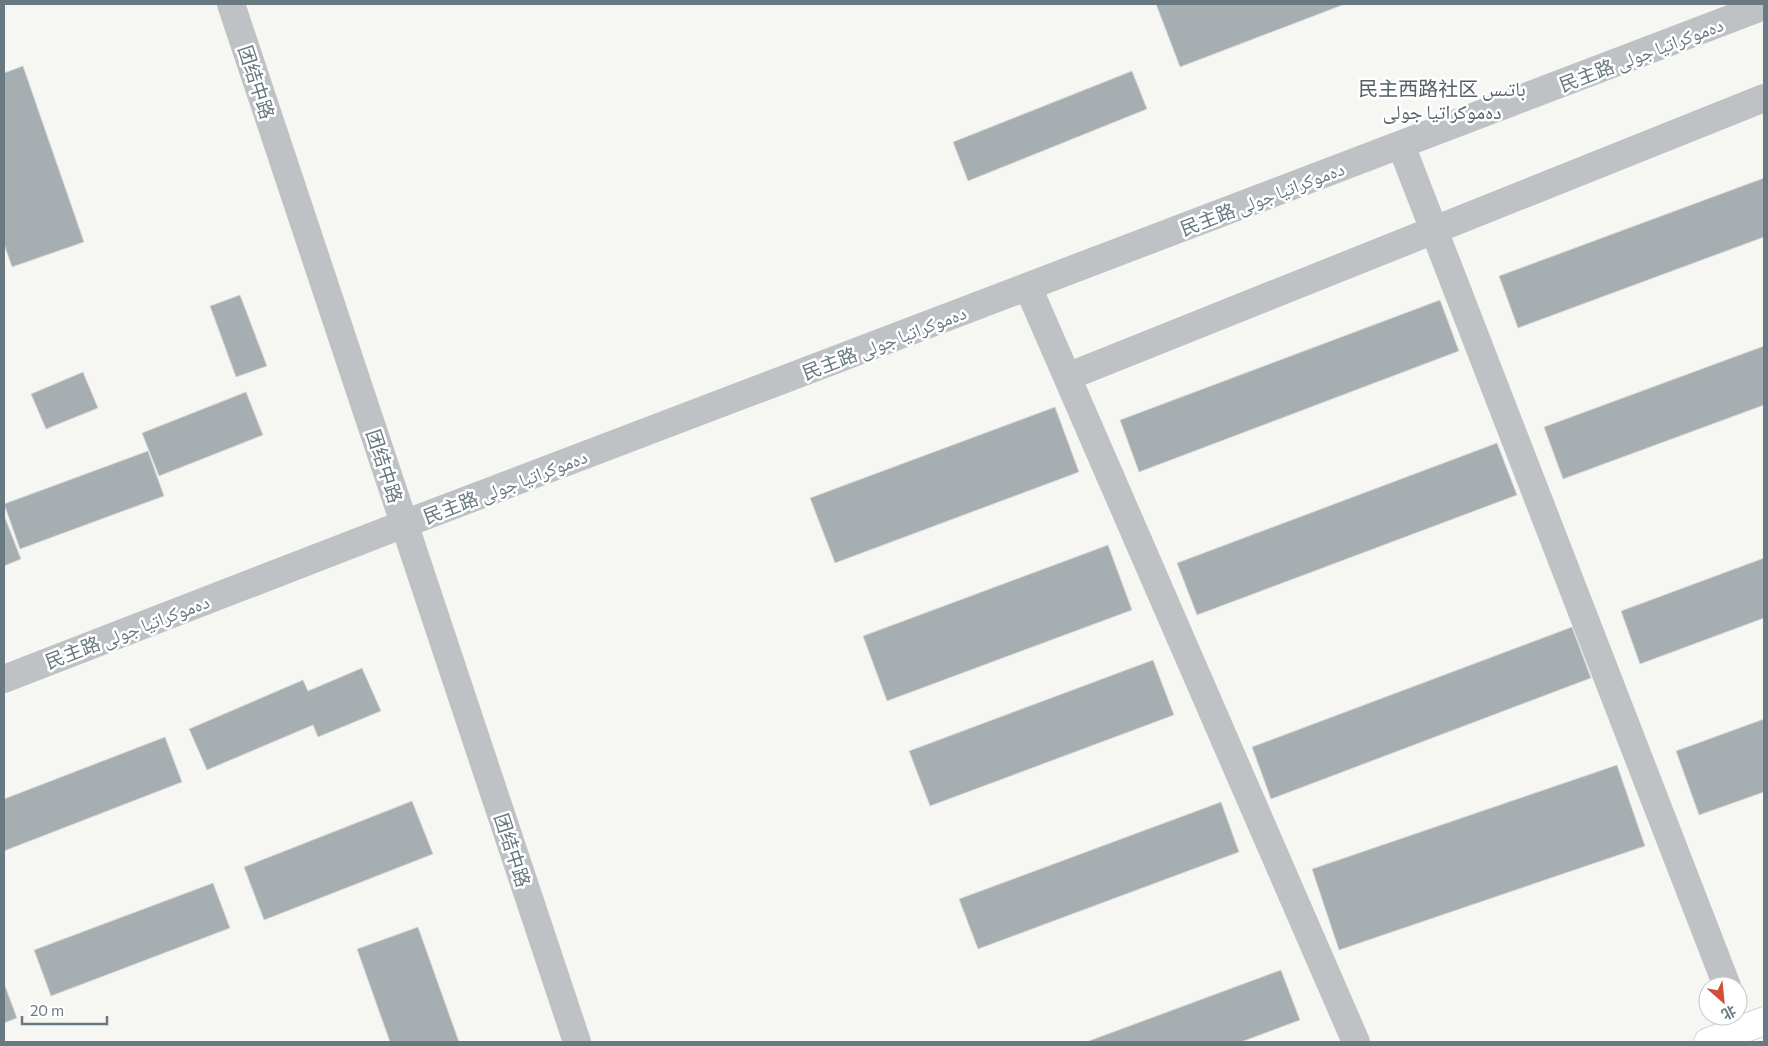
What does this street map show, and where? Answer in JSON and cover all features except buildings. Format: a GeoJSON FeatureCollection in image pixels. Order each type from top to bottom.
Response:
{"type":"FeatureCollection","features":[{"type":"Feature","properties":{"kind":"highway"},"geometry":{"type":"LineString","coordinates":[[1708,1042],[1749,1022]]}},
{"type":"Feature","properties":{"kind":"street","name":"团结中路"},"geometry":{"type":"LineString","coordinates":[[231,4],[577,1042]]}},
{"type":"Feature","properties":{"kind":"street","name":"民主路 دەموكراتيا جولى"},"geometry":{"type":"LineString","coordinates":[[4,679],[404,524],[1764,6]]}},
{"type":"Feature","properties":{"kind":"street"},"geometry":{"type":"LineString","coordinates":[[1067,377],[1764,98]]}},
{"type":"Feature","properties":{"kind":"street"},"geometry":{"type":"LineString","coordinates":[[1401,145],[1723,976]]}},
{"type":"Feature","properties":{"kind":"street"},"geometry":{"type":"LineString","coordinates":[[1028,287],[1356,1042]]}},
{"type":"Feature","properties":{"kind":"district","name":"民主西路社区 باتىس دەموكراتيا جولى"},"geometry":{"type":"Point","coordinates":[1442,100]}}]}
